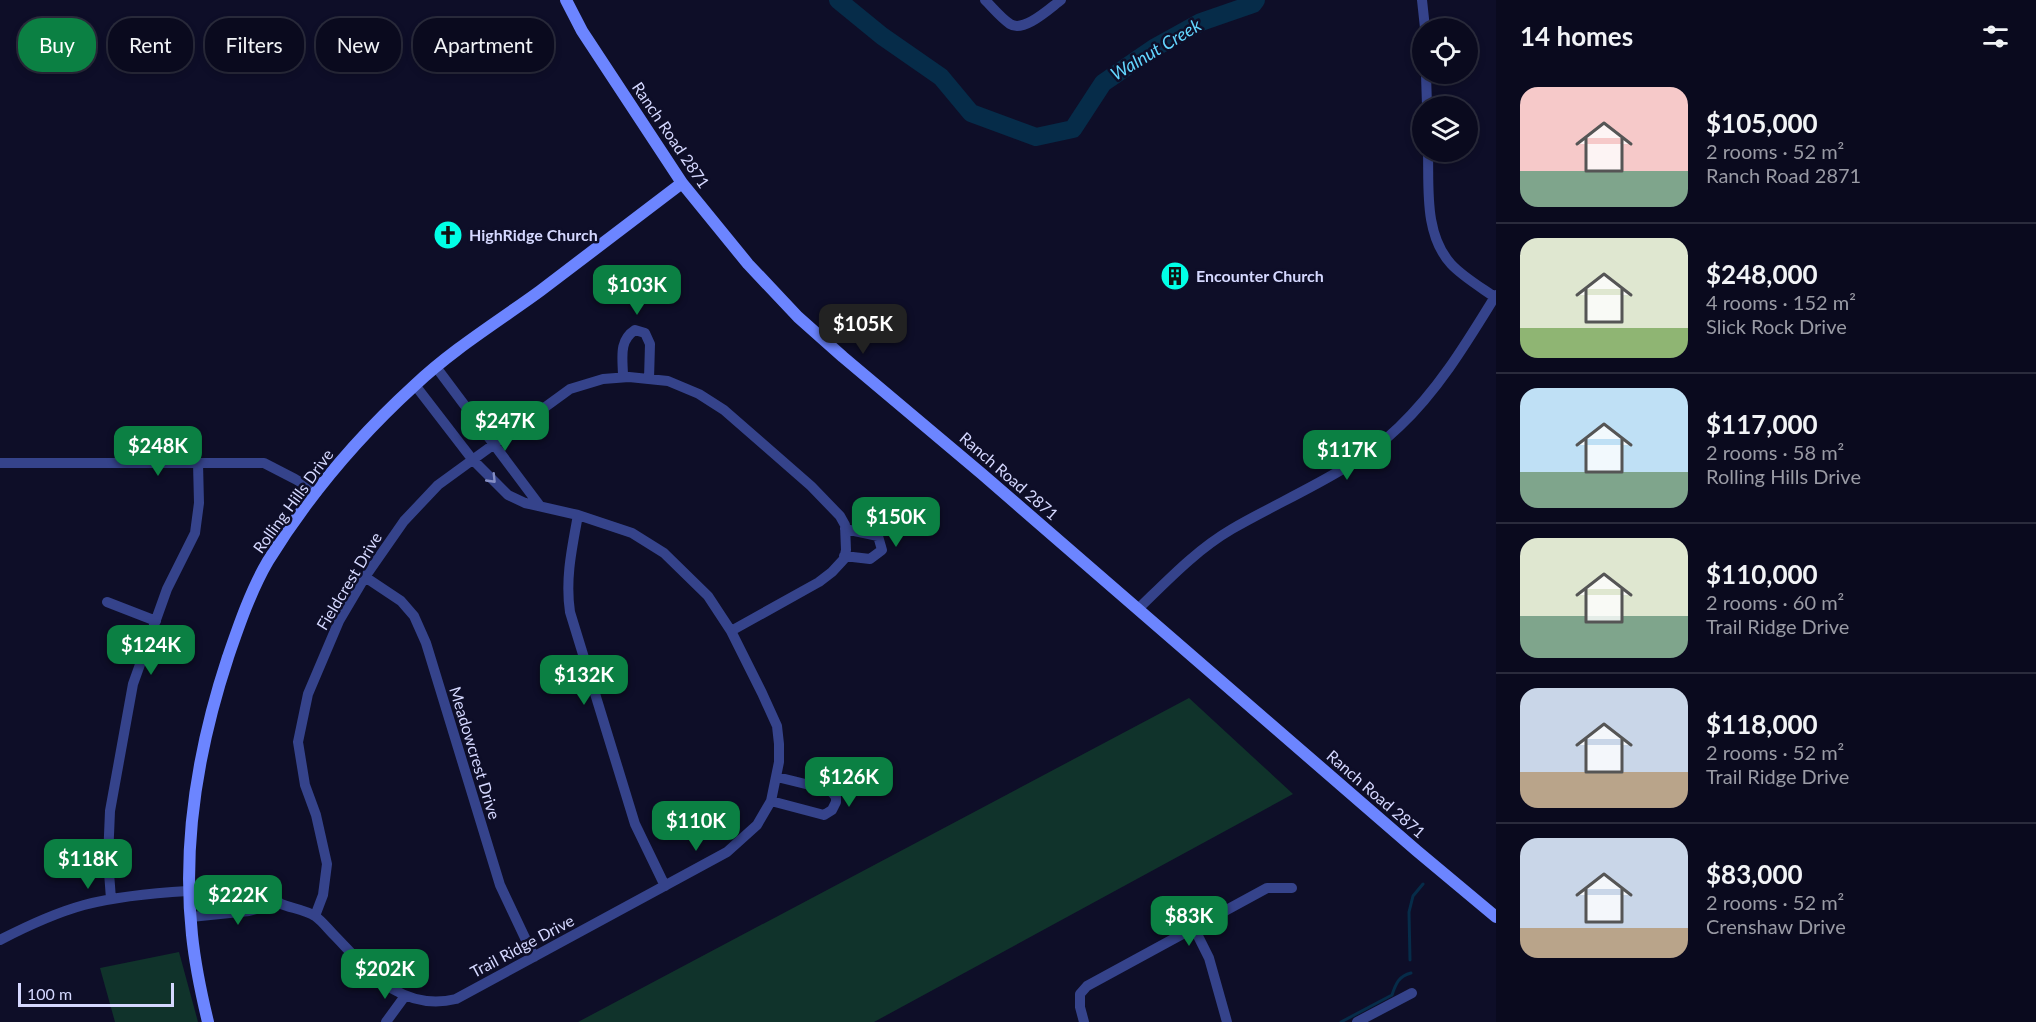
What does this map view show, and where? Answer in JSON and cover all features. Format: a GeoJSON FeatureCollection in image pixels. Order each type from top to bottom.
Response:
{"type":"FeatureCollection","features":[{"type":"Feature","properties":{"kind":"main road","name":"Ranch Road 2871"},"geometry":{"type":"LineString","coordinates":[[566,0],[582,31],[681,183],[748,264],[798,316],[1417,852],[1496,917]]}},
{"type":"Feature","properties":{"kind":"main road","name":"Rolling Hills Drive"},"geometry":{"type":"LineString","coordinates":[[208,1022],[199,985],[190,916],[191,840],[197,787],[206,735],[222,676],[242,618],[267,562],[317,492],[366,432],[415,385],[681,183]]}},
{"type":"Feature","properties":{"kind":"street"},"geometry":{"type":"LineString","coordinates":[[985,0],[1012,25],[1020,26],[1028,24],[1061,0]]}},
{"type":"Feature","properties":{"kind":"street"},"geometry":{"type":"LineString","coordinates":[[1422,0],[1424,18]]}},
{"type":"Feature","properties":{"kind":"street"},"geometry":{"type":"LineString","coordinates":[[1137,609],[1194,556],[1231,530],[1364,455],[1398,428],[1426,399],[1451,367],[1496,297],[1452,264],[1442,249],[1435,235],[1430,213],[1428,162]]}},
{"type":"Feature","properties":{"kind":"street"},"geometry":{"type":"LineString","coordinates":[[623,377],[623,342],[627,335],[635,330],[645,333],[650,344],[649,379]]}},
{"type":"Feature","properties":{"kind":"street"},"geometry":{"type":"LineString","coordinates":[[436,367],[540,506]]}},
{"type":"Feature","properties":{"kind":"street","name":"Fieldcrest Drive"},"geometry":{"type":"LineString","coordinates":[[315,916],[323,895],[327,864],[316,815],[305,785],[298,742],[308,694],[339,621],[365,577],[404,521],[438,485],[494,442],[570,388],[603,379],[623,377],[668,381],[699,394],[724,410],[833,507],[840,516],[845,529]]}},
{"type":"Feature","properties":{"kind":"street","name":"Trail Ridge Drive"},"geometry":{"type":"LineString","coordinates":[[0,940],[53,916],[84,905],[111,899],[147,893],[219,889],[258,892],[315,916],[371,972],[405,996],[432,1001],[456,999],[727,852],[757,825],[771,801],[777,777],[779,762],[777,726],[731,631],[708,596],[664,553],[632,533],[578,515],[525,503],[508,495],[472,459],[415,385]]}},
{"type":"Feature","properties":{"kind":"street"},"geometry":{"type":"LineString","coordinates":[[0,463],[264,463],[317,492]]}},
{"type":"Feature","properties":{"kind":"street"},"geometry":{"type":"LineString","coordinates":[[111,899],[108,859],[110,811],[133,684],[167,589],[195,533],[199,503],[198,463]]}},
{"type":"Feature","properties":{"kind":"street"},"geometry":{"type":"LineString","coordinates":[[578,515],[570,556],[567,590],[570,612],[635,825],[665,886]]}},
{"type":"Feature","properties":{"kind":"street"},"geometry":{"type":"LineString","coordinates":[[731,631],[819,582],[832,572],[844,556],[845,529],[878,536],[882,550],[870,559],[844,556]]}},
{"type":"Feature","properties":{"kind":"street","name":"Meadowcrest Drive"},"geometry":{"type":"LineString","coordinates":[[365,577],[401,601],[414,616],[426,643],[500,885],[534,957]]}},
{"type":"Feature","properties":{"kind":"street"},"geometry":{"type":"LineString","coordinates":[[107,602],[156,621]]}},
{"type":"Feature","properties":{"kind":"street"},"geometry":{"type":"LineString","coordinates":[[771,801],[824,815],[832,810],[836,802],[834,793],[826,788],[777,777]]}},
{"type":"Feature","properties":{"kind":"street"},"geometry":{"type":"LineString","coordinates":[[1084,1022],[1080,1007],[1080,994],[1087,987],[1267,888],[1292,888]]}},
{"type":"Feature","properties":{"kind":"street"},"geometry":{"type":"LineString","coordinates":[[190,916],[249,910],[280,903]]}},
{"type":"Feature","properties":{"kind":"street"},"geometry":{"type":"LineString","coordinates":[[1194,928],[1209,958],[1227,1022]]}},
{"type":"Feature","properties":{"kind":"street"},"geometry":{"type":"LineString","coordinates":[[1357,1022],[1412,993]]}},
{"type":"Feature","properties":{"kind":"street"},"geometry":{"type":"LineString","coordinates":[[386,1022],[405,996]]}},
{"type":"Feature","properties":{"kind":"green space"},"geometry":{"type":"Polygon","coordinates":[[[1189,698],[1293,794],[874,1022],[578,1022],[1189,698]]]}},
{"type":"Feature","properties":{"kind":"green space"},"geometry":{"type":"Polygon","coordinates":[[[179,952],[198,1022],[115,1022],[100,968],[179,952]]]}},
{"type":"Feature","properties":{"kind":"waterway","name":"Walnut Creek"},"geometry":{"type":"LineString","coordinates":[[838,0],[882,36],[941,77],[971,113],[1036,137],[1073,129],[1103,83],[1154,48],[1201,22],[1253,4],[1256,0]]}},
{"type":"Feature","properties":{"kind":"waterway"},"geometry":{"type":"LineString","coordinates":[[1410,960],[1409,912],[1413,896],[1423,884]]}},
{"type":"Feature","properties":{"kind":"waterway"},"geometry":{"type":"LineString","coordinates":[[1341,1022],[1392,995],[1398,981],[1411,973]]}},
{"type":"Feature","properties":{"kind":"place","name":"HighRidge Church"},"geometry":{"type":"Point","coordinates":[448,235]}},
{"type":"Feature","properties":{"kind":"place","name":"Encounter Church"},"geometry":{"type":"Point","coordinates":[1175,276]}}]}
